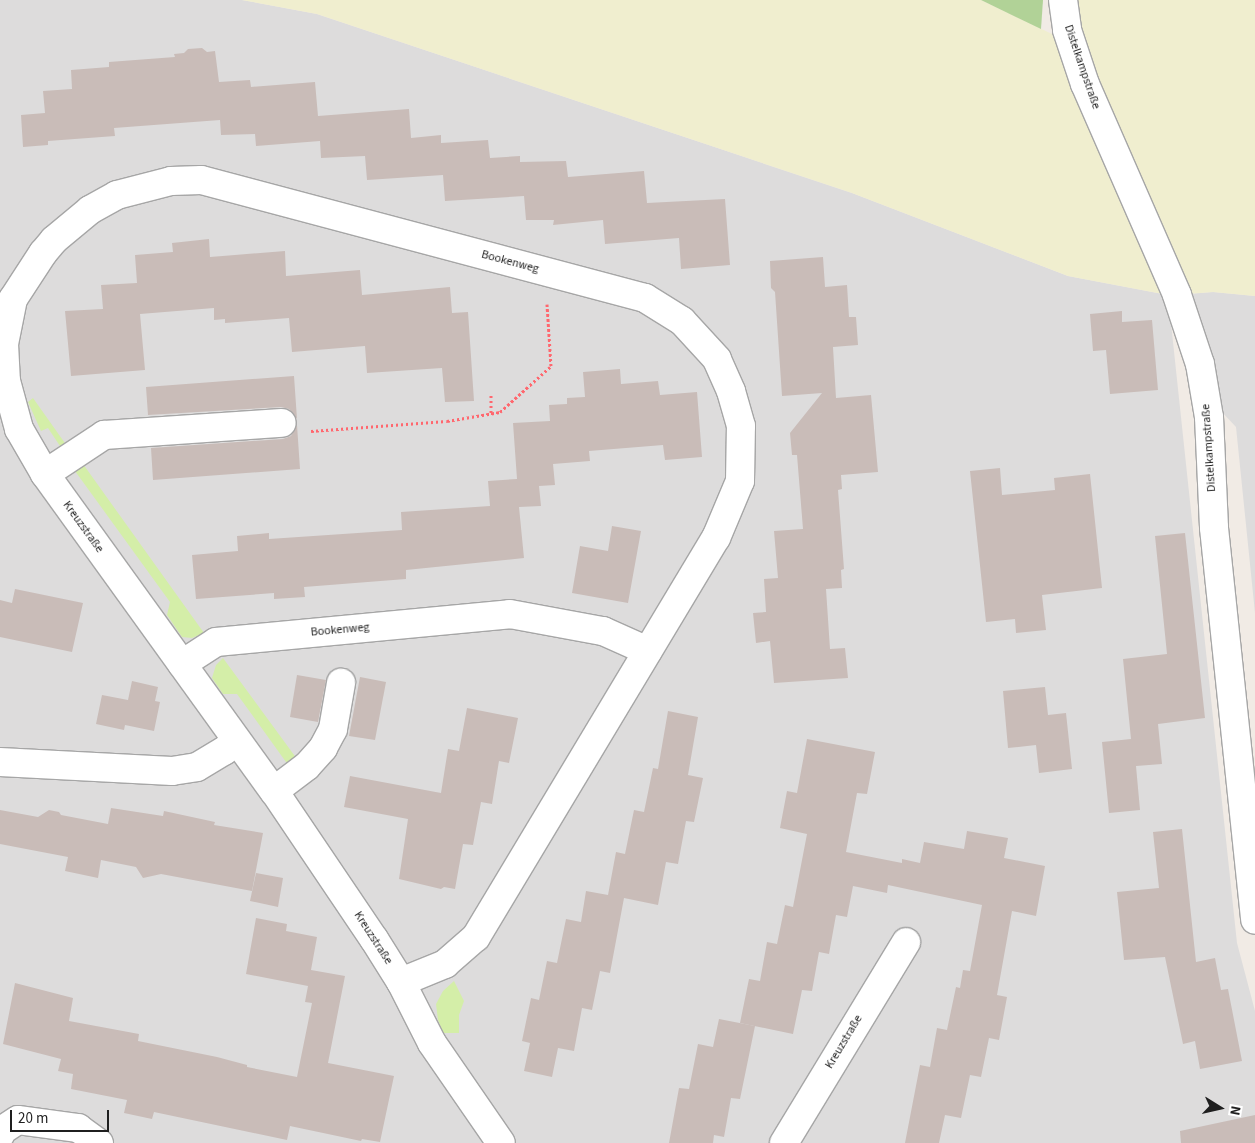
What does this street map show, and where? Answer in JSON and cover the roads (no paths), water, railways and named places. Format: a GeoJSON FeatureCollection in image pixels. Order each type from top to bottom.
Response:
{"type":"FeatureCollection","features":[{"type":"Feature","properties":{"kind":"street","name":"Distelkampstraße"},"geometry":{"type":"LineString","coordinates":[[1063,0],[1067,30],[1085,84],[1177,295],[1200,364],[1209,417],[1214,528],[1255,920]]}},
{"type":"Feature","properties":{"kind":"street","name":"Bookenweg"},"geometry":{"type":"LineString","coordinates":[[7,296],[43,253],[90,210],[116,195],[171,181],[201,180],[645,298],[682,321],[717,359],[731,391],[741,426],[740,481],[716,538],[476,937],[444,964],[401,982]]}},
{"type":"Feature","properties":{"kind":"street","name":"Kreuzstraße"},"geometry":{"type":"LineString","coordinates":[[7,296],[4,344],[6,381],[19,429],[45,474],[274,791],[401,982],[432,1043],[498,1142]]}},
{"type":"Feature","properties":{"kind":"street"},"geometry":{"type":"LineString","coordinates":[[45,474],[104,435],[282,423]]}},
{"type":"Feature","properties":{"kind":"street","name":"Bookenweg"},"geometry":{"type":"LineString","coordinates":[[182,664],[216,642],[510,614],[603,631],[648,651]]}},
{"type":"Feature","properties":{"kind":"street"},"geometry":{"type":"LineString","coordinates":[[274,791],[307,766],[323,748],[333,729],[341,683]]}},
{"type":"Feature","properties":{"kind":"street"},"geometry":{"type":"LineString","coordinates":[[1,763],[172,771],[196,767],[237,741]]}},
{"type":"Feature","properties":{"kind":"street","name":"Kreuzstraße"},"geometry":{"type":"LineString","coordinates":[[784,1143],[906,942]]}},
{"type":"Feature","properties":{"kind":"street"},"geometry":{"type":"LineString","coordinates":[[0,1135],[0,1132],[18,1120],[78,1128],[95,1142]]}}]}
